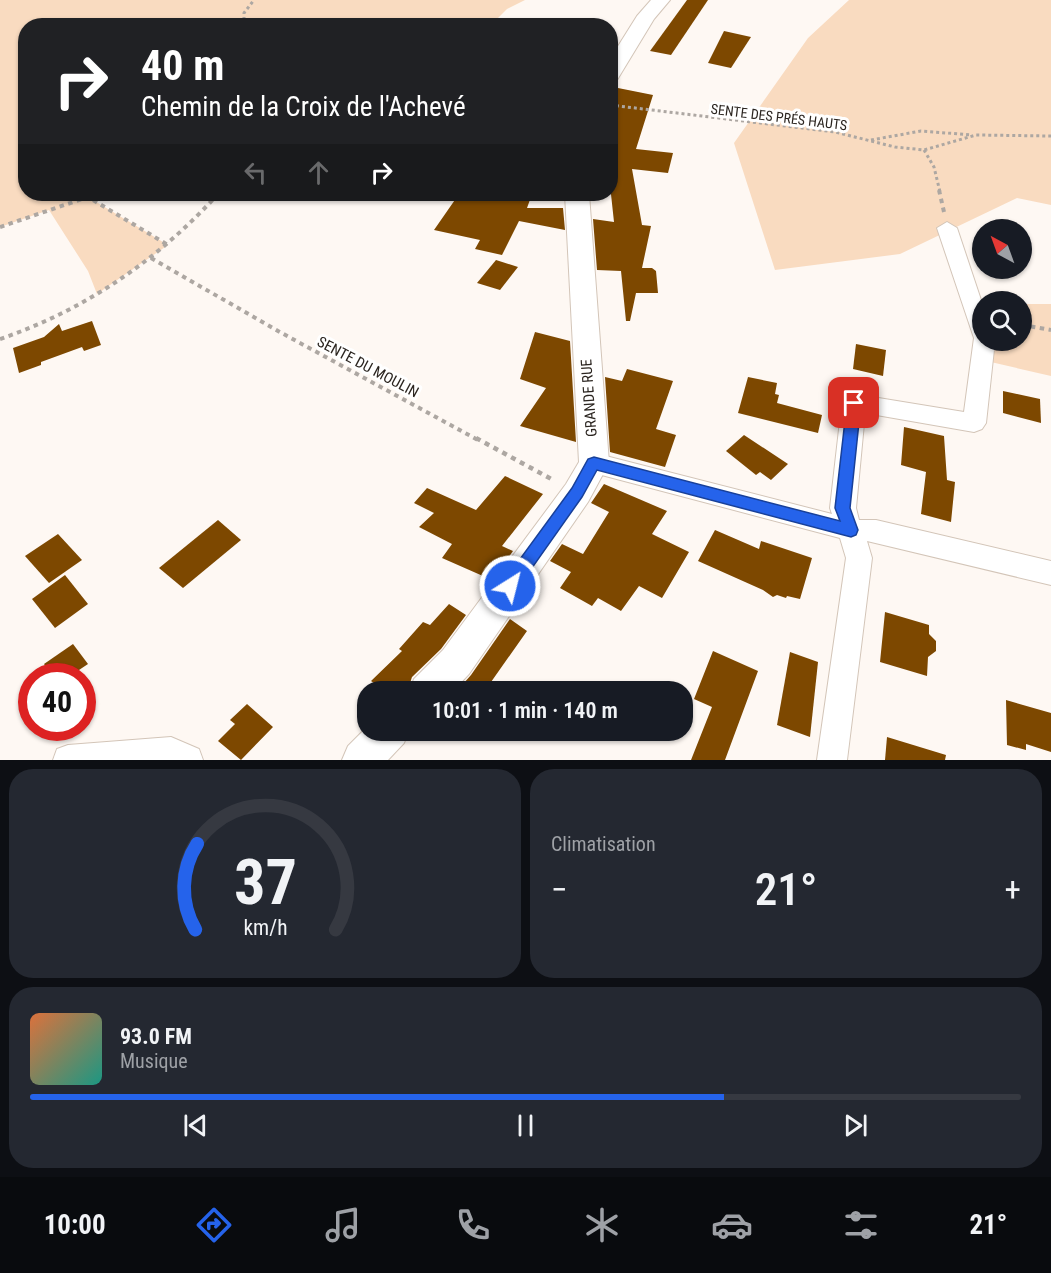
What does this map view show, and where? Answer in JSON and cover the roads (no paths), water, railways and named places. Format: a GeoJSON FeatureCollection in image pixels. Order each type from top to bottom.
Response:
{"type":"FeatureCollection","features":[{"type":"Feature","properties":{"kind":"street"},"geometry":{"type":"LineString","coordinates":[[618,62],[646,16],[661,0]]}},
{"type":"Feature","properties":{"kind":"street","name":"GRANDE RUE"},"geometry":{"type":"LineString","coordinates":[[577,201],[594,463]]}},
{"type":"Feature","properties":{"kind":"street"},"geometry":{"type":"LineString","coordinates":[[947,228],[972,303]]}},
{"type":"Feature","properties":{"kind":"street"},"geometry":{"type":"LineString","coordinates":[[832,760],[859,558],[843,508],[854,403],[974,423],[983,351]]}},
{"type":"Feature","properties":{"kind":"street"},"geometry":{"type":"LineString","coordinates":[[438,681],[456,662],[577,493],[594,463],[851,530],[876,531],[1051,573]]}},
{"type":"Feature","properties":{"kind":"street"},"geometry":{"type":"LineString","coordinates":[[362,760],[380,741]]}},
{"type":"Feature","properties":{"kind":"street"},"geometry":{"type":"LineString","coordinates":[[68,760],[171,752],[188,760]]}}]}
